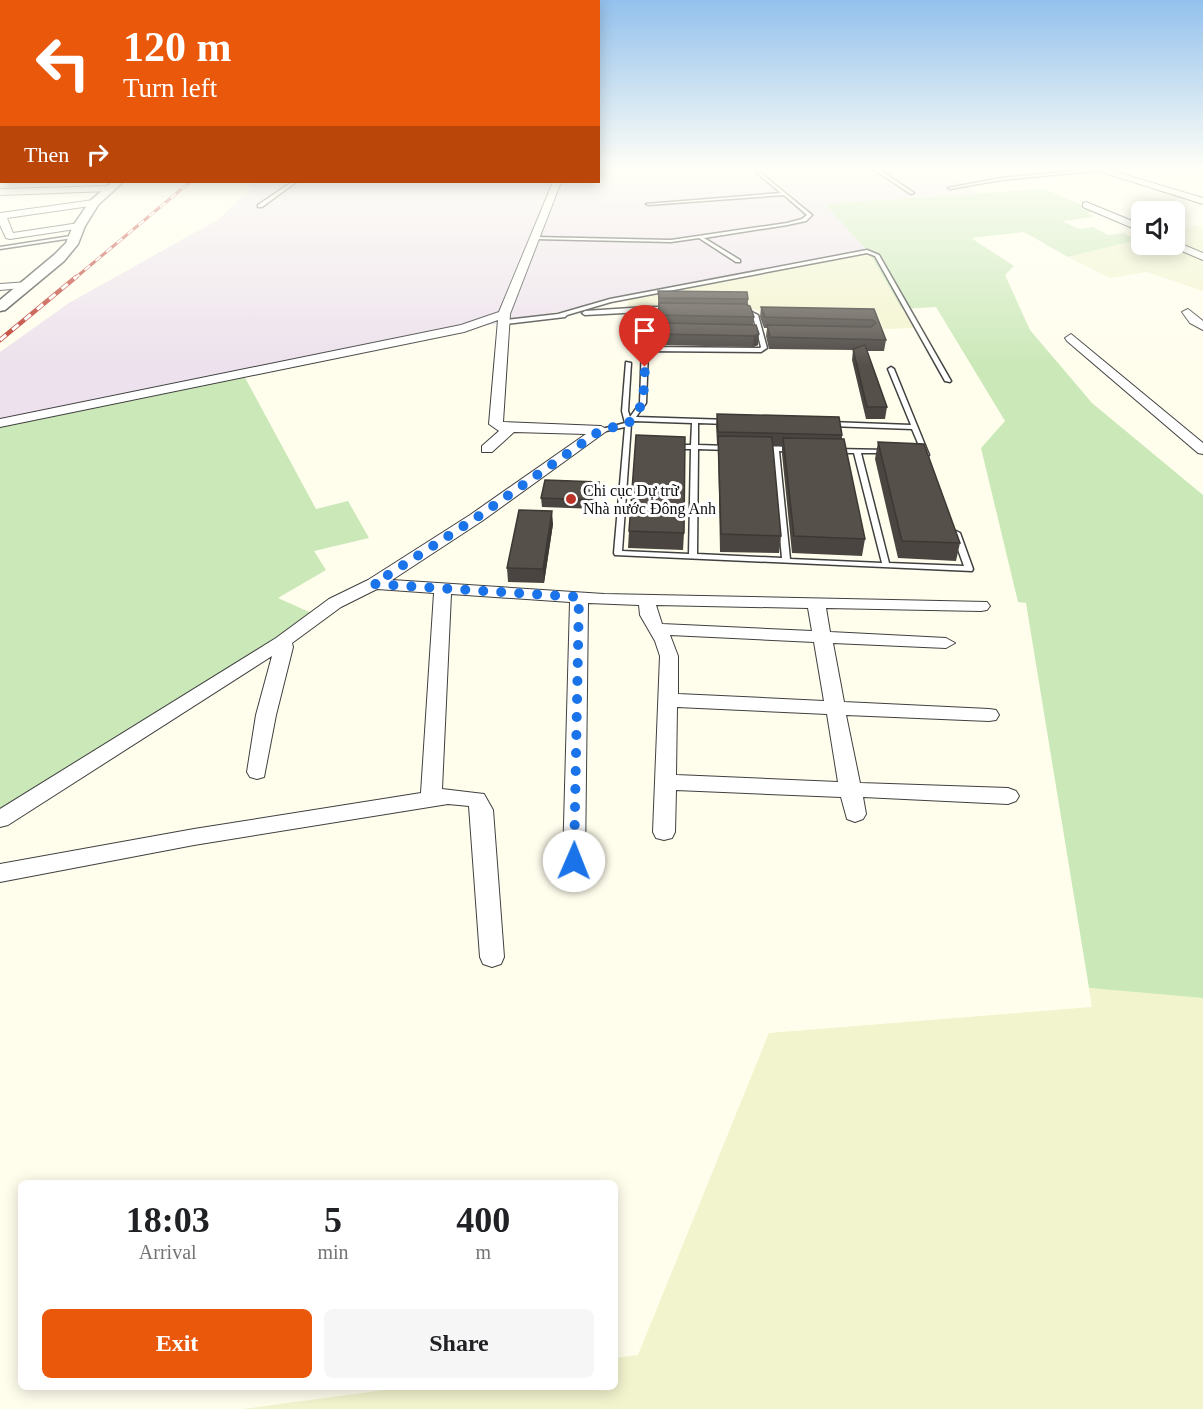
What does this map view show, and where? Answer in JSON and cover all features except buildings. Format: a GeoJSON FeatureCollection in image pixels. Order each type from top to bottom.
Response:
{"type":"FeatureCollection","features":[{"type":"Feature","properties":{"kind":"street"},"geometry":{"type":"LineString","coordinates":[[9,235],[27,235]]}},
{"type":"Feature","properties":{"kind":"street"},"geometry":{"type":"LineString","coordinates":[[0,307],[59,258],[75,235]]}},
{"type":"Feature","properties":{"kind":"street"},"geometry":{"type":"LineString","coordinates":[[536,235],[505,318],[496,424],[511,428],[601,430]]}},
{"type":"Feature","properties":{"kind":"street"},"geometry":{"type":"LineString","coordinates":[[1185,249],[1203,257]]}},
{"type":"Feature","properties":{"kind":"street"},"geometry":{"type":"LineString","coordinates":[[0,287],[28,285]]}},
{"type":"Feature","properties":{"kind":"street"},"geometry":{"type":"LineString","coordinates":[[1188,312],[1194,321],[1203,326]]}},
{"type":"Feature","properties":{"kind":"street"},"geometry":{"type":"LineString","coordinates":[[0,423],[505,318]]}},
{"type":"Feature","properties":{"kind":"street"},"geometry":{"type":"LineString","coordinates":[[1071,338],[1203,450]]}},
{"type":"Feature","properties":{"kind":"street"},"geometry":{"type":"LineString","coordinates":[[487,449],[511,428]]}},
{"type":"Feature","properties":{"kind":"street"},"geometry":{"type":"LineString","coordinates":[[0,819],[282,642],[335,603],[374,584],[476,518],[601,430]]}},
{"type":"Feature","properties":{"kind":"street"},"geometry":{"type":"LineString","coordinates":[[374,584],[648,600],[981,606]]}},
{"type":"Feature","properties":{"kind":"street"},"geometry":{"type":"LineString","coordinates":[[431,799],[443,588]]}},
{"type":"Feature","properties":{"kind":"street"},"geometry":{"type":"LineString","coordinates":[[574,861],[579,597]]}},
{"type":"Feature","properties":{"kind":"street"},"geometry":{"type":"LineString","coordinates":[[648,600],[650,617],[668,643],[664,832]]}},
{"type":"Feature","properties":{"kind":"street"},"geometry":{"type":"LineString","coordinates":[[816,603],[855,814]]}},
{"type":"Feature","properties":{"kind":"street"},"geometry":{"type":"LineString","coordinates":[[657,629],[946,643]]}},
{"type":"Feature","properties":{"kind":"street"},"geometry":{"type":"LineString","coordinates":[[257,772],[266,715],[284,646],[282,642]]}},
{"type":"Feature","properties":{"kind":"street"},"geometry":{"type":"LineString","coordinates":[[668,700],[989,715]]}},
{"type":"Feature","properties":{"kind":"street"},"geometry":{"type":"LineString","coordinates":[[666,782],[1008,796]]}},
{"type":"Feature","properties":{"kind":"street"},"geometry":{"type":"LineString","coordinates":[[0,873],[431,799],[467,796],[481,804],[492,957]]}},
{"type":"Feature","properties":{"kind":"lane"},"geometry":{"type":"LineString","coordinates":[[0,248],[61,235]]}},
{"type":"Feature","properties":{"kind":"lane"},"geometry":{"type":"LineString","coordinates":[[535,238],[646,241],[720,235]]}},
{"type":"Feature","properties":{"kind":"lane"},"geometry":{"type":"LineString","coordinates":[[701,238],[738,261]]}},
{"type":"Feature","properties":{"kind":"lane"},"geometry":{"type":"LineString","coordinates":[[560,315],[610,301],[867,251],[877,255],[948,381]]}},
{"type":"Feature","properties":{"kind":"lane"},"geometry":{"type":"LineString","coordinates":[[505,318],[646,309],[680,310]]}},
{"type":"Feature","properties":{"kind":"lane"},"geometry":{"type":"LineString","coordinates":[[646,309],[643,403],[631,421],[618,553],[969,569],[953,527]]}},
{"type":"Feature","properties":{"kind":"lane"},"geometry":{"type":"LineString","coordinates":[[646,349],[753,351],[764,348],[752,312],[735,310]]}},
{"type":"Feature","properties":{"kind":"lane"},"geometry":{"type":"LineString","coordinates":[[646,330],[658,330]]}},
{"type":"Feature","properties":{"kind":"lane"},"geometry":{"type":"LineString","coordinates":[[748,331],[770,331]]}},
{"type":"Feature","properties":{"kind":"lane"},"geometry":{"type":"LineString","coordinates":[[628,363],[625,411],[631,421]]}},
{"type":"Feature","properties":{"kind":"lane"},"geometry":{"type":"LineString","coordinates":[[891,369],[929,464]]}},
{"type":"Feature","properties":{"kind":"lane"},"geometry":{"type":"LineString","coordinates":[[601,430],[631,421],[741,422]]}},
{"type":"Feature","properties":{"kind":"lane"},"geometry":{"type":"LineString","coordinates":[[693,556],[695,421]]}},
{"type":"Feature","properties":{"kind":"lane"},"geometry":{"type":"LineString","coordinates":[[822,424],[915,427]]}},
{"type":"Feature","properties":{"kind":"lane"},"geometry":{"type":"LineString","coordinates":[[627,446],[638,446]]}},
{"type":"Feature","properties":{"kind":"lane"},"geometry":{"type":"LineString","coordinates":[[661,447],[740,448]]}},
{"type":"Feature","properties":{"kind":"lane"},"geometry":{"type":"LineString","coordinates":[[752,449],[798,450]]}},
{"type":"Feature","properties":{"kind":"lane"},"geometry":{"type":"LineString","coordinates":[[775,449],[786,560]]}},
{"type":"Feature","properties":{"kind":"lane"},"geometry":{"type":"LineString","coordinates":[[822,450],[891,452]]}},
{"type":"Feature","properties":{"kind":"lane"},"geometry":{"type":"LineString","coordinates":[[857,451],[886,565]]}},
{"type":"Feature","properties":{"kind":"lane"},"geometry":{"type":"LineString","coordinates":[[914,453],[925,453]]}},
{"type":"Feature","properties":{"kind":"shaded area"},"geometry":{"type":"Polygon","coordinates":[[[191,235],[853,235],[867,251],[0,421],[0,352],[69,303],[191,235]]]}},
{"type":"Feature","properties":{"kind":"green space"},"geometry":{"type":"Polygon","coordinates":[[[853,235],[1000,235],[971,238],[1014,266],[1005,275],[1030,330],[1092,403],[1203,495],[1203,998],[1089,988],[1026,603],[1018,602],[981,448],[1005,421],[936,307],[902,309],[869,253],[853,235]]]}},
{"type":"Feature","properties":{"kind":"green space"},"geometry":{"type":"Polygon","coordinates":[[[1029,235],[1127,235],[1131,237],[1131,241],[1068,257],[1029,235]]]}},
{"type":"Feature","properties":{"kind":"green space"},"geometry":{"type":"Polygon","coordinates":[[[1185,235],[1203,235],[1203,291],[1147,272],[1110,278],[1068,257],[1131,241],[1131,255],[1185,255],[1185,235]]]}},
{"type":"Feature","properties":{"kind":"green space"},"geometry":{"type":"Polygon","coordinates":[[[869,253],[914,328],[883,329],[879,317],[771,314],[748,308],[658,298],[658,306],[627,307],[629,299],[869,253]]]}},
{"type":"Feature","properties":{"kind":"green space"},"geometry":{"type":"Polygon","coordinates":[[[243,374],[316,509],[348,501],[369,538],[314,551],[326,570],[278,598],[318,616],[0,818],[0,423],[243,374]]]}},
{"type":"Feature","properties":{"kind":"green space"},"geometry":{"type":"Polygon","coordinates":[[[1089,988],[1203,998],[1203,1409],[242,1409],[384,1390],[618,1390],[618,1358],[638,1355],[769,1033],[1092,1007],[1089,988]]]}},
{"type":"Feature","properties":{"kind":"railway"},"geometry":{"type":"LineString","coordinates":[[74,279],[127,235]]}},
{"type":"Feature","properties":{"kind":"railway"},"geometry":{"type":"LineString","coordinates":[[0,340],[76,277]]}},
{"type":"Feature","properties":{"kind":"place","name":"Chi cục Dự trữ Nhà nước Đông Anh"},"geometry":{"type":"Point","coordinates":[571,499]}},
{"type":"Feature","properties":{"kind":"route"},"geometry":{"type":"LineString","coordinates":[[574,861],[579,597],[374,584],[476,518],[601,430],[628,424],[640,411],[643,403],[645,367]]}}]}
